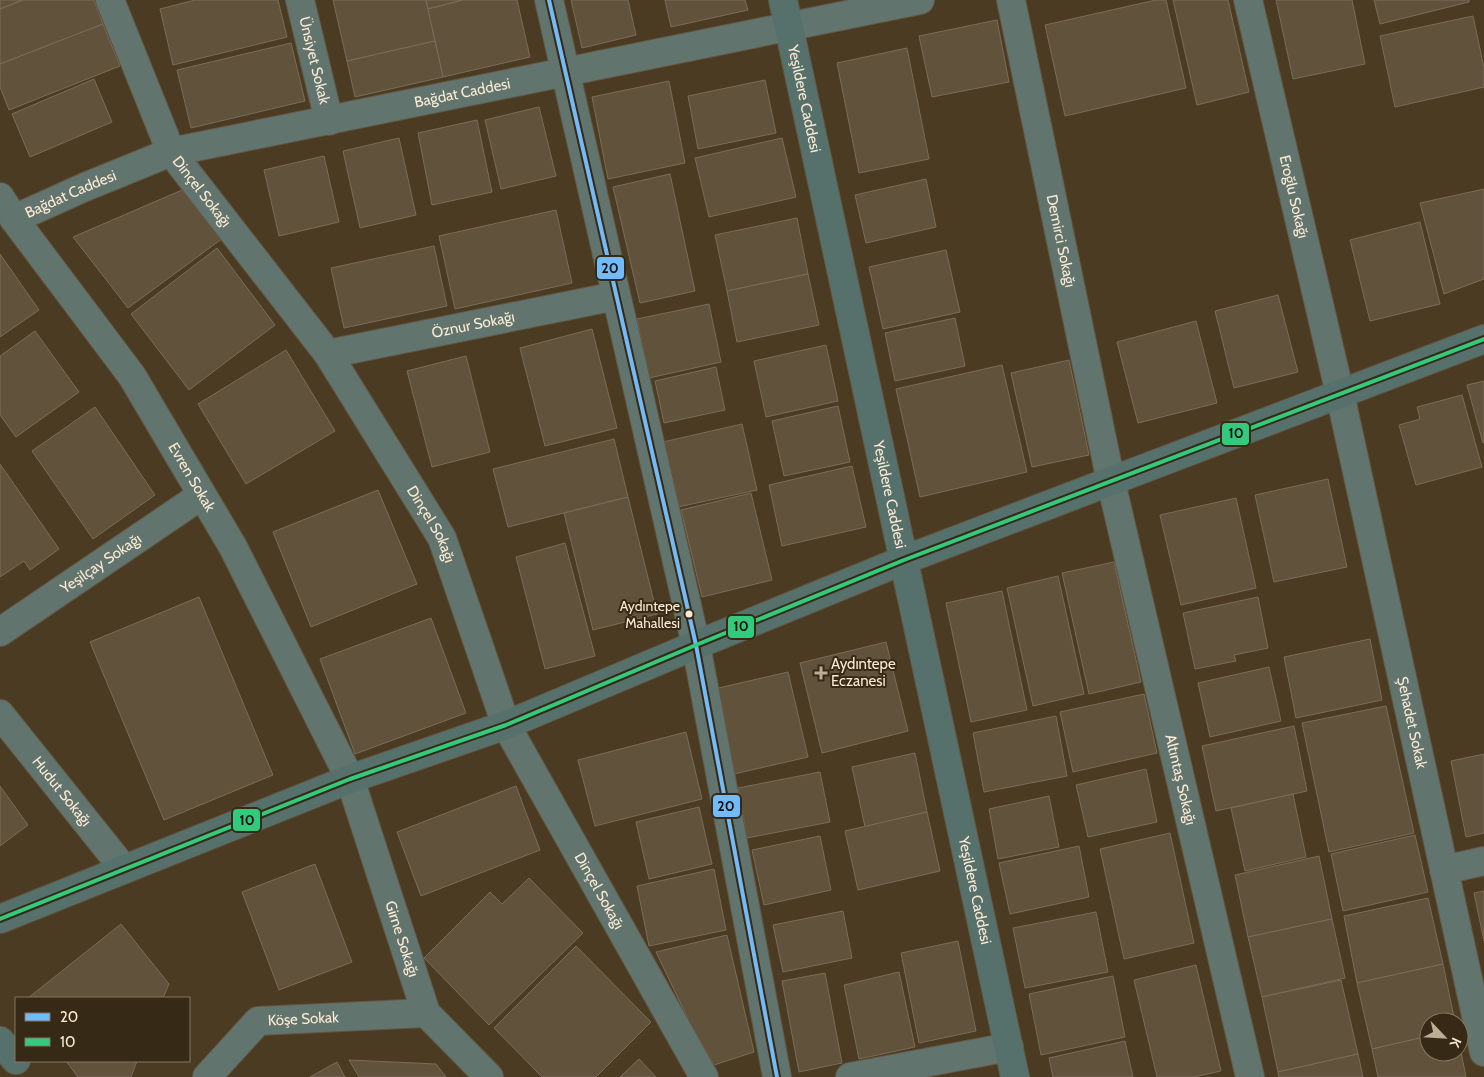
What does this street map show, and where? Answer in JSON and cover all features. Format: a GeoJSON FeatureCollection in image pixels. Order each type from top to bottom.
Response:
{"type":"FeatureCollection","features":[{"type":"Feature","properties":{"kind":"street","name":"Dinçel Sokağı"},"geometry":{"type":"LineString","coordinates":[[110,0],[171,152],[328,354],[442,538],[506,725],[704,1077]]}},
{"type":"Feature","properties":{"kind":"street","name":"Ünsiyet Sokak"},"geometry":{"type":"LineString","coordinates":[[300,0],[329,121]]}},
{"type":"Feature","properties":{"kind":"street"},"geometry":{"type":"LineString","coordinates":[[549,0],[696,645],[777,1077]]}},
{"type":"Feature","properties":{"kind":"street","name":"Yeşildere Caddesi"},"geometry":{"type":"LineString","coordinates":[[784,0],[1015,1077]]}},
{"type":"Feature","properties":{"kind":"street","name":"Bağdat Caddesi"},"geometry":{"type":"LineString","coordinates":[[7,208],[85,187],[171,152],[920,0]]}},
{"type":"Feature","properties":{"kind":"street","name":"Demirci Sokağı"},"geometry":{"type":"LineString","coordinates":[[1011,0],[1111,482]]}},
{"type":"Feature","properties":{"kind":"street","name":"Eroğlu Sokağı"},"geometry":{"type":"LineString","coordinates":[[1248,0],[1340,394]]}},
{"type":"Feature","properties":{"kind":"street","name":"Evren Sokak"},"geometry":{"type":"LineString","coordinates":[[7,208],[132,376],[234,547],[350,779]]}},
{"type":"Feature","properties":{"kind":"street","name":"Öznur Sokağı"},"geometry":{"type":"LineString","coordinates":[[328,354],[616,296]]}},
{"type":"Feature","properties":{"kind":"street"},"geometry":{"type":"LineString","coordinates":[[0,919],[350,779],[506,725],[904,560],[1484,338]]}},
{"type":"Feature","properties":{"kind":"street","name":"Şehadet Sokak"},"geometry":{"type":"LineString","coordinates":[[1340,394],[1484,1052]]}},
{"type":"Feature","properties":{"kind":"street","name":"Altıntaş Sokağı"},"geometry":{"type":"LineString","coordinates":[[1111,482],[1250,1077]]}},
{"type":"Feature","properties":{"kind":"street","name":"Yeşilçay Sokağı"},"geometry":{"type":"LineString","coordinates":[[0,632],[202,494]]}},
{"type":"Feature","properties":{"kind":"street","name":"Hudut Sokağı"},"geometry":{"type":"LineString","coordinates":[[0,714],[124,869]]}},
{"type":"Feature","properties":{"kind":"street","name":"Girne Sokağı"},"geometry":{"type":"LineString","coordinates":[[350,779],[426,1013],[489,1077]]}},
{"type":"Feature","properties":{"kind":"street"},"geometry":{"type":"LineString","coordinates":[[1444,870],[1484,861]]}},
{"type":"Feature","properties":{"kind":"street","name":"Köşe Sokak"},"geometry":{"type":"LineString","coordinates":[[207,1077],[258,1020],[426,1013]]}},
{"type":"Feature","properties":{"kind":"street"},"geometry":{"type":"LineString","coordinates":[[0,1040],[15,1058]]}},
{"type":"Feature","properties":{"kind":"street"},"geometry":{"type":"LineString","coordinates":[[850,1077],[1009,1047]]}},
{"type":"Feature","properties":{"kind":"street"},"geometry":{"type":"LineString","coordinates":[[19,1062],[30,1077]]}},
{"type":"Feature","properties":{"kind":"building"},"geometry":{"type":"Polygon","coordinates":[[[0,0],[23,0],[0,9],[0,0]]]}},
{"type":"Feature","properties":{"kind":"building"},"geometry":{"type":"Polygon","coordinates":[[[23,0],[94,0],[103,24],[0,64],[0,9],[23,0]]]}},
{"type":"Feature","properties":{"kind":"building"},"geometry":{"type":"Polygon","coordinates":[[[195,0],[278,0],[287,37],[173,65],[160,9],[195,0]]]}},
{"type":"Feature","properties":{"kind":"building"},"geometry":{"type":"Polygon","coordinates":[[[333,0],[426,0],[435,41],[347,61],[333,0]]]}},
{"type":"Feature","properties":{"kind":"building"},"geometry":{"type":"Polygon","coordinates":[[[426,0],[463,0],[428,9],[426,0]]]}},
{"type":"Feature","properties":{"kind":"building"},"geometry":{"type":"Polygon","coordinates":[[[463,0],[517,0],[530,57],[443,77],[428,9],[463,0]]]}},
{"type":"Feature","properties":{"kind":"building"},"geometry":{"type":"Polygon","coordinates":[[[571,0],[628,0],[636,35],[582,48],[571,0]]]}},
{"type":"Feature","properties":{"kind":"building"},"geometry":{"type":"Polygon","coordinates":[[[665,0],[745,0],[748,10],[671,27],[665,0]]]}},
{"type":"Feature","properties":{"kind":"building"},"geometry":{"type":"Polygon","coordinates":[[[1156,0],[1166,0],[1186,88],[1065,116],[1045,25],[1156,0]]]}},
{"type":"Feature","properties":{"kind":"building"},"geometry":{"type":"Polygon","coordinates":[[[1173,0],[1228,0],[1249,92],[1197,105],[1173,0]]]}},
{"type":"Feature","properties":{"kind":"building"},"geometry":{"type":"Polygon","coordinates":[[[1276,0],[1352,0],[1365,64],[1293,79],[1276,0]]]}},
{"type":"Feature","properties":{"kind":"building"},"geometry":{"type":"Polygon","coordinates":[[[1374,0],[1469,0],[1469,2],[1380,24],[1374,0]]]}},
{"type":"Feature","properties":{"kind":"building"},"geometry":{"type":"Polygon","coordinates":[[[1473,16],[1484,68],[1484,87],[1395,107],[1380,36],[1473,16]]]}},
{"type":"Feature","properties":{"kind":"building"},"geometry":{"type":"Polygon","coordinates":[[[997,20],[1009,82],[932,97],[919,36],[997,20]]]}},
{"type":"Feature","properties":{"kind":"building"},"geometry":{"type":"Polygon","coordinates":[[[103,24],[120,66],[9,110],[0,87],[0,64],[103,24]]]}},
{"type":"Feature","properties":{"kind":"building"},"geometry":{"type":"Polygon","coordinates":[[[435,41],[443,77],[355,97],[347,61],[435,41]]]}},
{"type":"Feature","properties":{"kind":"building"},"geometry":{"type":"Polygon","coordinates":[[[291,43],[305,101],[191,128],[177,70],[291,43]]]}},
{"type":"Feature","properties":{"kind":"building"},"geometry":{"type":"Polygon","coordinates":[[[907,48],[929,159],[859,173],[837,63],[907,48]]]}},
{"type":"Feature","properties":{"kind":"building"},"geometry":{"type":"Polygon","coordinates":[[[94,79],[112,122],[30,157],[12,114],[94,79]]]}},
{"type":"Feature","properties":{"kind":"building"},"geometry":{"type":"Polygon","coordinates":[[[765,80],[776,133],[698,149],[688,96],[765,80]]]}},
{"type":"Feature","properties":{"kind":"building"},"geometry":{"type":"Polygon","coordinates":[[[669,81],[685,163],[608,179],[592,97],[669,81]]]}},
{"type":"Feature","properties":{"kind":"building"},"geometry":{"type":"Polygon","coordinates":[[[539,107],[556,176],[501,189],[485,120],[539,107]]]}},
{"type":"Feature","properties":{"kind":"building"},"geometry":{"type":"Polygon","coordinates":[[[477,120],[492,192],[432,205],[418,133],[477,120]]]}},
{"type":"Feature","properties":{"kind":"building"},"geometry":{"type":"Polygon","coordinates":[[[399,138],[416,215],[360,228],[343,151],[399,138]]]}},
{"type":"Feature","properties":{"kind":"building"},"geometry":{"type":"Polygon","coordinates":[[[782,138],[796,197],[709,217],[695,158],[782,138]]]}},
{"type":"Feature","properties":{"kind":"building"},"geometry":{"type":"Polygon","coordinates":[[[324,156],[339,222],[279,236],[264,170],[324,156]]]}},
{"type":"Feature","properties":{"kind":"building"},"geometry":{"type":"Polygon","coordinates":[[[670,174],[695,291],[640,303],[613,187],[670,174]]]}},
{"type":"Feature","properties":{"kind":"building"},"geometry":{"type":"Polygon","coordinates":[[[926,179],[936,227],[866,243],[855,195],[926,179]]]}},
{"type":"Feature","properties":{"kind":"building"},"geometry":{"type":"Polygon","coordinates":[[[1484,189],[1484,279],[1444,294],[1420,203],[1484,189]]]}},
{"type":"Feature","properties":{"kind":"building"},"geometry":{"type":"Polygon","coordinates":[[[182,190],[223,238],[128,308],[73,237],[182,190]]]}},
{"type":"Feature","properties":{"kind":"building"},"geometry":{"type":"Polygon","coordinates":[[[556,210],[572,283],[455,309],[439,236],[556,210]]]}},
{"type":"Feature","properties":{"kind":"building"},"geometry":{"type":"Polygon","coordinates":[[[797,218],[808,274],[727,291],[715,235],[797,218]]]}},
{"type":"Feature","properties":{"kind":"building"},"geometry":{"type":"Polygon","coordinates":[[[1420,222],[1440,304],[1370,321],[1350,240],[1420,222]]]}},
{"type":"Feature","properties":{"kind":"building"},"geometry":{"type":"Polygon","coordinates":[[[434,246],[447,306],[344,328],[331,268],[434,246]]]}},
{"type":"Feature","properties":{"kind":"building"},"geometry":{"type":"Polygon","coordinates":[[[217,248],[275,325],[189,390],[131,314],[217,248]]]}},
{"type":"Feature","properties":{"kind":"building"},"geometry":{"type":"Polygon","coordinates":[[[946,250],[960,312],[883,329],[869,267],[946,250]]]}},
{"type":"Feature","properties":{"kind":"building"},"geometry":{"type":"Polygon","coordinates":[[[0,254],[39,310],[0,337],[0,254]]]}},
{"type":"Feature","properties":{"kind":"building"},"geometry":{"type":"Polygon","coordinates":[[[808,274],[819,325],[737,342],[727,291],[808,274]]]}},
{"type":"Feature","properties":{"kind":"building"},"geometry":{"type":"Polygon","coordinates":[[[1278,295],[1298,372],[1234,388],[1215,311],[1278,295]]]}},
{"type":"Feature","properties":{"kind":"building"},"geometry":{"type":"Polygon","coordinates":[[[709,304],[721,362],[649,378],[637,319],[709,304]]]}},
{"type":"Feature","properties":{"kind":"building"},"geometry":{"type":"Polygon","coordinates":[[[955,318],[965,366],[895,381],[885,333],[955,318]]]}},
{"type":"Feature","properties":{"kind":"building"},"geometry":{"type":"Polygon","coordinates":[[[1196,321],[1217,403],[1138,423],[1117,342],[1196,321]]]}},
{"type":"Feature","properties":{"kind":"building"},"geometry":{"type":"Polygon","coordinates":[[[592,329],[617,428],[545,446],[520,348],[592,329]]]}},
{"type":"Feature","properties":{"kind":"building"},"geometry":{"type":"Polygon","coordinates":[[[35,331],[79,392],[16,437],[0,415],[0,356],[35,331]]]}},
{"type":"Feature","properties":{"kind":"building"},"geometry":{"type":"Polygon","coordinates":[[[826,345],[838,401],[766,417],[754,361],[826,345]]]}},
{"type":"Feature","properties":{"kind":"building"},"geometry":{"type":"Polygon","coordinates":[[[286,350],[335,431],[246,484],[198,404],[286,350]]]}},
{"type":"Feature","properties":{"kind":"building"},"geometry":{"type":"Polygon","coordinates":[[[466,356],[490,452],[432,467],[407,371],[466,356]]]}},
{"type":"Feature","properties":{"kind":"building"},"geometry":{"type":"Polygon","coordinates":[[[1069,360],[1089,455],[1032,467],[1011,373],[1069,360]]]}},
{"type":"Feature","properties":{"kind":"building"},"geometry":{"type":"Polygon","coordinates":[[[1002,365],[1027,472],[920,497],[896,389],[1002,365]]]}},
{"type":"Feature","properties":{"kind":"building"},"geometry":{"type":"Polygon","coordinates":[[[716,367],[725,410],[664,423],[655,381],[716,367]]]}},
{"type":"Feature","properties":{"kind":"building"},"geometry":{"type":"Polygon","coordinates":[[[1484,381],[1484,443],[1483,443],[1467,385],[1484,381]]]}},
{"type":"Feature","properties":{"kind":"building"},"geometry":{"type":"Polygon","coordinates":[[[1462,395],[1482,467],[1416,485],[1399,425],[1420,419],[1417,407],[1462,395]]]}},
{"type":"Feature","properties":{"kind":"building"},"geometry":{"type":"Polygon","coordinates":[[[838,406],[850,462],[784,476],[772,421],[838,406]]]}},
{"type":"Feature","properties":{"kind":"building"},"geometry":{"type":"Polygon","coordinates":[[[95,407],[155,495],[93,539],[32,451],[95,407]]]}},
{"type":"Feature","properties":{"kind":"building"},"geometry":{"type":"Polygon","coordinates":[[[742,424],[757,490],[678,507],[663,442],[742,424]]]}},
{"type":"Feature","properties":{"kind":"building"},"geometry":{"type":"Polygon","coordinates":[[[614,439],[628,497],[508,527],[493,469],[614,439]]]}},
{"type":"Feature","properties":{"kind":"building"},"geometry":{"type":"Polygon","coordinates":[[[0,464],[59,549],[30,570],[24,561],[0,577],[0,464]]]}},
{"type":"Feature","properties":{"kind":"building"},"geometry":{"type":"Polygon","coordinates":[[[852,466],[866,527],[782,546],[769,485],[852,466]]]}},
{"type":"Feature","properties":{"kind":"building"},"geometry":{"type":"Polygon","coordinates":[[[1328,479],[1347,567],[1274,582],[1255,495],[1328,479]]]}},
{"type":"Feature","properties":{"kind":"building"},"geometry":{"type":"Polygon","coordinates":[[[378,490],[417,584],[311,627],[273,532],[378,490]]]}},
{"type":"Feature","properties":{"kind":"building"},"geometry":{"type":"Polygon","coordinates":[[[751,493],[772,580],[702,597],[681,510],[751,493]]]}},
{"type":"Feature","properties":{"kind":"building"},"geometry":{"type":"Polygon","coordinates":[[[628,497],[657,614],[593,630],[564,513],[628,497]]]}},
{"type":"Feature","properties":{"kind":"building"},"geometry":{"type":"Polygon","coordinates":[[[1236,498],[1256,588],[1181,605],[1160,515],[1236,498]]]}},
{"type":"Feature","properties":{"kind":"building"},"geometry":{"type":"Polygon","coordinates":[[[565,543],[595,656],[545,669],[516,557],[565,543]]]}},
{"type":"Feature","properties":{"kind":"building"},"geometry":{"type":"Polygon","coordinates":[[[1114,562],[1141,682],[1089,694],[1062,573],[1114,562]]]}},
{"type":"Feature","properties":{"kind":"building"},"geometry":{"type":"Polygon","coordinates":[[[1058,576],[1084,694],[1033,706],[1007,588],[1058,576]]]}},
{"type":"Feature","properties":{"kind":"building"},"geometry":{"type":"Polygon","coordinates":[[[1002,591],[1027,710],[971,722],[946,603],[1002,591]]]}},
{"type":"Feature","properties":{"kind":"building"},"geometry":{"type":"Polygon","coordinates":[[[199,597],[273,775],[164,820],[90,642],[199,597]]]}},
{"type":"Feature","properties":{"kind":"building"},"geometry":{"type":"Polygon","coordinates":[[[1258,597],[1268,648],[1234,655],[1236,661],[1195,669],[1183,613],[1258,597]]]}},
{"type":"Feature","properties":{"kind":"building"},"geometry":{"type":"Polygon","coordinates":[[[431,618],[466,713],[355,754],[320,659],[431,618]]]}},
{"type":"Feature","properties":{"kind":"building"},"geometry":{"type":"Polygon","coordinates":[[[1370,639],[1382,700],[1296,718],[1284,657],[1370,639]]]}},
{"type":"Feature","properties":{"kind":"building"},"geometry":{"type":"Polygon","coordinates":[[[886,642],[908,731],[822,753],[800,663],[886,642]]]}},
{"type":"Feature","properties":{"kind":"building"},"geometry":{"type":"Polygon","coordinates":[[[1269,667],[1281,721],[1210,737],[1198,683],[1269,667]]]}},
{"type":"Feature","properties":{"kind":"building"},"geometry":{"type":"Polygon","coordinates":[[[788,672],[808,757],[734,774],[714,689],[788,672]]]}},
{"type":"Feature","properties":{"kind":"building"},"geometry":{"type":"Polygon","coordinates":[[[1144,694],[1157,753],[1073,772],[1060,712],[1144,694]]]}},
{"type":"Feature","properties":{"kind":"building"},"geometry":{"type":"Polygon","coordinates":[[[1386,706],[1414,833],[1329,852],[1302,723],[1386,706]]]}},
{"type":"Feature","properties":{"kind":"building"},"geometry":{"type":"Polygon","coordinates":[[[1056,716],[1067,776],[984,792],[973,733],[1056,716]]]}},
{"type":"Feature","properties":{"kind":"building"},"geometry":{"type":"Polygon","coordinates":[[[1294,726],[1307,791],[1216,811],[1202,746],[1294,726]]]}},
{"type":"Feature","properties":{"kind":"building"},"geometry":{"type":"Polygon","coordinates":[[[686,732],[702,799],[595,826],[578,760],[686,732]]]}},
{"type":"Feature","properties":{"kind":"building"},"geometry":{"type":"Polygon","coordinates":[[[915,753],[927,812],[865,827],[852,767],[915,753]]]}},
{"type":"Feature","properties":{"kind":"building"},"geometry":{"type":"Polygon","coordinates":[[[1484,754],[1484,833],[1466,837],[1451,761],[1484,754]]]}},
{"type":"Feature","properties":{"kind":"building"},"geometry":{"type":"Polygon","coordinates":[[[1146,769],[1157,822],[1088,837],[1076,785],[1146,769]]]}},
{"type":"Feature","properties":{"kind":"building"},"geometry":{"type":"Polygon","coordinates":[[[820,772],[830,822],[747,838],[738,788],[820,772]]]}},
{"type":"Feature","properties":{"kind":"building"},"geometry":{"type":"Polygon","coordinates":[[[0,786],[28,825],[0,846],[0,786]]]}},
{"type":"Feature","properties":{"kind":"building"},"geometry":{"type":"Polygon","coordinates":[[[516,786],[540,850],[421,896],[397,832],[516,786]]]}},
{"type":"Feature","properties":{"kind":"building"},"geometry":{"type":"Polygon","coordinates":[[[1293,794],[1306,857],[1245,871],[1231,808],[1293,794]]]}},
{"type":"Feature","properties":{"kind":"building"},"geometry":{"type":"Polygon","coordinates":[[[1049,796],[1059,847],[998,859],[989,809],[1049,796]]]}},
{"type":"Feature","properties":{"kind":"building"},"geometry":{"type":"Polygon","coordinates":[[[699,807],[712,864],[649,879],[636,822],[699,807]]]}},
{"type":"Feature","properties":{"kind":"building"},"geometry":{"type":"Polygon","coordinates":[[[927,812],[940,871],[858,890],[845,831],[927,812]]]}},
{"type":"Feature","properties":{"kind":"building"},"geometry":{"type":"Polygon","coordinates":[[[1170,833],[1194,943],[1124,959],[1100,849],[1170,833]]]}},
{"type":"Feature","properties":{"kind":"building"},"geometry":{"type":"Polygon","coordinates":[[[1415,835],[1428,892],[1343,911],[1331,854],[1415,835]]]}},
{"type":"Feature","properties":{"kind":"building"},"geometry":{"type":"Polygon","coordinates":[[[820,836],[831,890],[764,905],[752,850],[820,836]]]}},
{"type":"Feature","properties":{"kind":"building"},"geometry":{"type":"Polygon","coordinates":[[[1079,846],[1089,897],[1010,914],[999,863],[1079,846]]]}},
{"type":"Feature","properties":{"kind":"building"},"geometry":{"type":"Polygon","coordinates":[[[1319,856],[1332,919],[1248,937],[1235,875],[1319,856]]]}},
{"type":"Feature","properties":{"kind":"building"},"geometry":{"type":"Polygon","coordinates":[[[315,864],[352,962],[279,990],[242,892],[315,864]]]}},
{"type":"Feature","properties":{"kind":"building"},"geometry":{"type":"Polygon","coordinates":[[[714,869],[726,930],[649,946],[637,886],[714,869]]]}},
{"type":"Feature","properties":{"kind":"building"},"geometry":{"type":"Polygon","coordinates":[[[529,878],[583,933],[489,1025],[424,958],[490,892],[502,904],[529,878]]]}},
{"type":"Feature","properties":{"kind":"building"},"geometry":{"type":"Polygon","coordinates":[[[1484,891],[1484,941],[1474,893],[1484,891]]]}},
{"type":"Feature","properties":{"kind":"building"},"geometry":{"type":"Polygon","coordinates":[[[1428,898],[1443,964],[1357,983],[1344,916],[1428,898]]]}},
{"type":"Feature","properties":{"kind":"building"},"geometry":{"type":"Polygon","coordinates":[[[843,911],[852,958],[783,972],[773,925],[843,911]]]}},
{"type":"Feature","properties":{"kind":"building"},"geometry":{"type":"Polygon","coordinates":[[[1096,912],[1108,972],[1025,988],[1013,928],[1096,912]]]}},
{"type":"Feature","properties":{"kind":"building"},"geometry":{"type":"Polygon","coordinates":[[[1332,919],[1345,978],[1262,997],[1248,937],[1332,919]]]}},
{"type":"Feature","properties":{"kind":"building"},"geometry":{"type":"Polygon","coordinates":[[[121,924],[169,984],[163,997],[29,997],[121,924]]]}},
{"type":"Feature","properties":{"kind":"building"},"geometry":{"type":"Polygon","coordinates":[[[727,935],[754,1052],[714,1065],[689,1021],[656,952],[727,935]]]}},
{"type":"Feature","properties":{"kind":"building"},"geometry":{"type":"Polygon","coordinates":[[[958,941],[976,1031],[919,1043],[901,953],[958,941]]]}},
{"type":"Feature","properties":{"kind":"building"},"geometry":{"type":"Polygon","coordinates":[[[576,946],[651,1022],[596,1077],[542,1077],[494,1028],[576,946]]]}},
{"type":"Feature","properties":{"kind":"building"},"geometry":{"type":"Polygon","coordinates":[[[1443,964],[1453,1012],[1419,1012],[1419,1038],[1372,1049],[1357,983],[1443,964]]]}},
{"type":"Feature","properties":{"kind":"building"},"geometry":{"type":"Polygon","coordinates":[[[1196,965],[1221,1071],[1194,1077],[1157,1077],[1134,980],[1196,965]]]}},
{"type":"Feature","properties":{"kind":"building"},"geometry":{"type":"Polygon","coordinates":[[[899,972],[915,1047],[859,1059],[844,985],[899,972]]]}},
{"type":"Feature","properties":{"kind":"building"},"geometry":{"type":"Polygon","coordinates":[[[825,973],[842,1063],[799,1072],[782,981],[825,973]]]}},
{"type":"Feature","properties":{"kind":"building"},"geometry":{"type":"Polygon","coordinates":[[[1113,976],[1125,1037],[1041,1055],[1029,994],[1113,976]]]}},
{"type":"Feature","properties":{"kind":"building"},"geometry":{"type":"Polygon","coordinates":[[[1341,980],[1358,1054],[1278,1072],[1262,997],[1341,980]]]}},
{"type":"Feature","properties":{"kind":"building"},"geometry":{"type":"Polygon","coordinates":[[[1419,1038],[1419,1062],[1463,1062],[1466,1077],[1378,1077],[1372,1049],[1419,1038]]]}},
{"type":"Feature","properties":{"kind":"building"},"geometry":{"type":"Polygon","coordinates":[[[1125,1041],[1133,1077],[1053,1077],[1049,1058],[1125,1041]]]}},
{"type":"Feature","properties":{"kind":"building"},"geometry":{"type":"Polygon","coordinates":[[[1358,1054],[1363,1077],[1279,1077],[1278,1072],[1358,1054]]]}},
{"type":"Feature","properties":{"kind":"building"},"geometry":{"type":"Polygon","coordinates":[[[639,1059],[656,1077],[620,1077],[639,1059]]]}},
{"type":"Feature","properties":{"kind":"building"},"geometry":{"type":"Polygon","coordinates":[[[349,1060],[436,1064],[446,1077],[359,1077],[349,1060]]]}},
{"type":"Feature","properties":{"kind":"building"},"geometry":{"type":"Polygon","coordinates":[[[67,1062],[137,1062],[131,1077],[78,1077],[67,1062]]]}},
{"type":"Feature","properties":{"kind":"building"},"geometry":{"type":"Polygon","coordinates":[[[337,1062],[345,1077],[310,1077],[337,1062]]]}},
{"type":"Feature","properties":{"kind":"transit line","name":"20"},"geometry":{"type":"LineString","coordinates":[[549,0],[696,645],[777,1077]]}},
{"type":"Feature","properties":{"kind":"transit line","name":"10"},"geometry":{"type":"LineString","coordinates":[[0,919],[350,779],[506,725],[904,560],[1484,339]]}},
{"type":"Feature","properties":{"kind":"place","name":"Aydıntepe Mahallesi"},"geometry":{"type":"Point","coordinates":[689,614]}},
{"type":"Feature","properties":{"kind":"place","name":"Aydıntepe Eczanesi"},"geometry":{"type":"Point","coordinates":[821,673]}}]}
